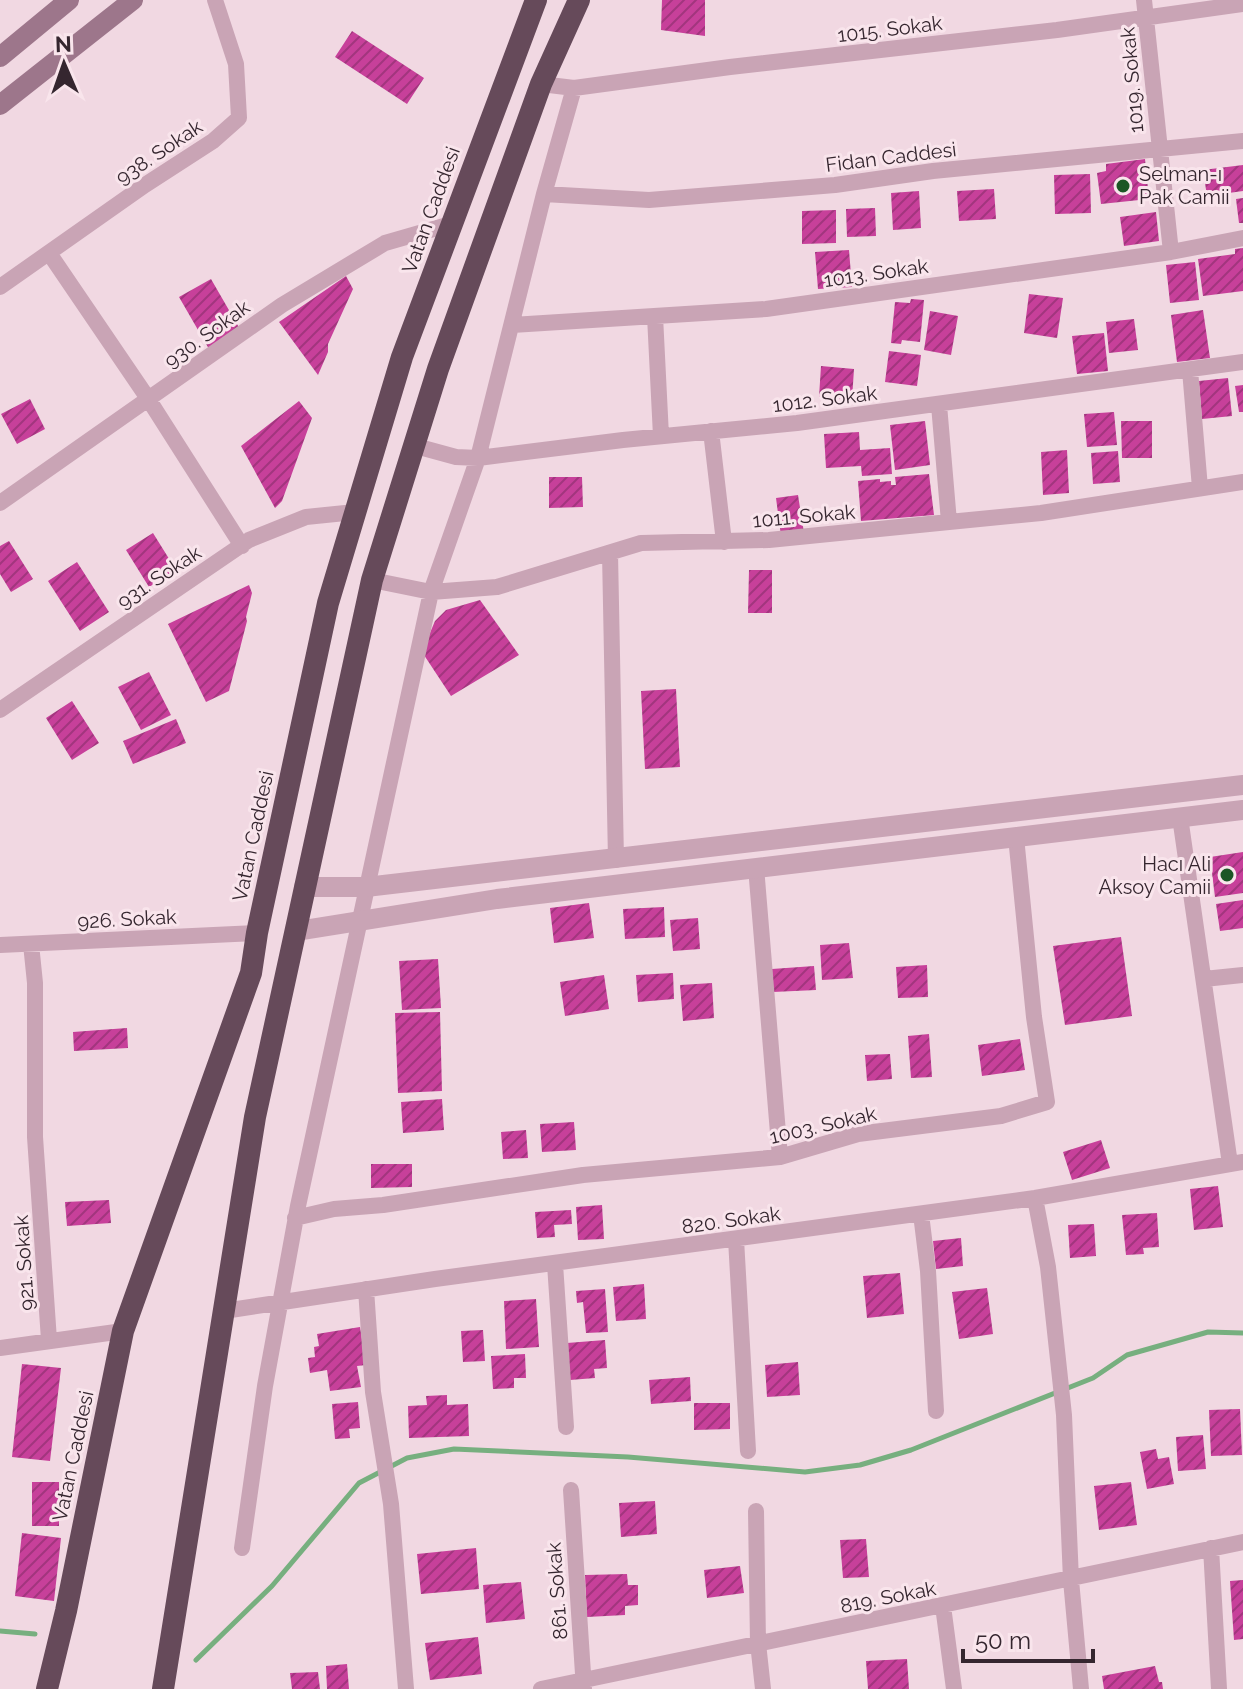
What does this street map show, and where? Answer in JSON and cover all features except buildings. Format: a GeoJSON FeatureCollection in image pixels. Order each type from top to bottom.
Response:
{"type":"FeatureCollection","features":[{"type":"Feature","properties":{"kind":"highway","name":"Vatan Caddesi"},"geometry":{"type":"LineString","coordinates":[[47,1689],[123,1331],[251,973],[328,603],[402,357],[536,0]]}},
{"type":"Feature","properties":{"kind":"highway"},"geometry":{"type":"LineString","coordinates":[[163,1689],[255,1117],[372,580],[412,445],[541,84],[579,0]]}},
{"type":"Feature","properties":{"kind":"main road"},"geometry":{"type":"LineString","coordinates":[[0,57],[69,0]]}},
{"type":"Feature","properties":{"kind":"main road"},"geometry":{"type":"LineString","coordinates":[[0,105],[133,0]]}},
{"type":"Feature","properties":{"kind":"street","name":"938. Sokak"},"geometry":{"type":"LineString","coordinates":[[0,287],[213,141],[239,118],[236,64],[215,0]]}},
{"type":"Feature","properties":{"kind":"street","name":"1015. Sokak"},"geometry":{"type":"LineString","coordinates":[[541,84],[574,88],[1057,30],[1145,8],[1243,4]]}},
{"type":"Feature","properties":{"kind":"street","name":"1019. Sokak"},"geometry":{"type":"LineString","coordinates":[[1145,8],[1171,252]]}},
{"type":"Feature","properties":{"kind":"street"},"geometry":{"type":"LineString","coordinates":[[242,1548],[265,1386],[295,1218],[431,592],[478,458],[544,194],[574,88]]}},
{"type":"Feature","properties":{"kind":"street","name":"Fidan Caddesi"},"geometry":{"type":"LineString","coordinates":[[544,194],[649,200],[835,185],[933,171],[1243,141]]}},
{"type":"Feature","properties":{"kind":"street","name":"930. Sokak"},"geometry":{"type":"LineString","coordinates":[[0,503],[282,305],[385,243],[451,224]]}},
{"type":"Feature","properties":{"kind":"street","name":"1013. Sokak"},"geometry":{"type":"LineString","coordinates":[[512,325],[766,309],[1171,252],[1243,238]]}},
{"type":"Feature","properties":{"kind":"street"},"geometry":{"type":"LineString","coordinates":[[49,253],[149,400],[242,546]]}},
{"type":"Feature","properties":{"kind":"street"},"geometry":{"type":"LineString","coordinates":[[655,316],[661,436]]}},
{"type":"Feature","properties":{"kind":"street","name":"1012. Sokak"},"geometry":{"type":"LineString","coordinates":[[412,445],[456,457],[478,458],[939,405],[1243,362]]}},
{"type":"Feature","properties":{"kind":"street"},"geometry":{"type":"LineString","coordinates":[[1190,370],[1200,488]]}},
{"type":"Feature","properties":{"kind":"street"},"geometry":{"type":"LineString","coordinates":[[939,405],[949,522]]}},
{"type":"Feature","properties":{"kind":"street"},"geometry":{"type":"LineString","coordinates":[[711,431],[724,542]]}},
{"type":"Feature","properties":{"kind":"street","name":"1011. Sokak"},"geometry":{"type":"LineString","coordinates":[[372,580],[431,592],[497,587],[641,543],[769,540],[1041,513],[1243,482]]}},
{"type":"Feature","properties":{"kind":"street","name":"931. Sokak"},"geometry":{"type":"LineString","coordinates":[[0,710],[242,546],[306,517],[355,512]]}},
{"type":"Feature","properties":{"kind":"street"},"geometry":{"type":"LineString","coordinates":[[610,553],[616,860]]}},
{"type":"Feature","properties":{"kind":"street"},"geometry":{"type":"LineString","coordinates":[[304,887],[366,887],[616,860],[869,827],[1243,785]]}},
{"type":"Feature","properties":{"kind":"street"},"geometry":{"type":"LineString","coordinates":[[297,931],[497,899],[1243,810]]}},
{"type":"Feature","properties":{"kind":"street"},"geometry":{"type":"LineString","coordinates":[[1180,817],[1204,979],[1237,1163]]}},
{"type":"Feature","properties":{"kind":"street","name":"1003. Sokak"},"geometry":{"type":"LineString","coordinates":[[295,1218],[334,1209],[383,1205],[583,1175],[780,1157],[858,1134],[1001,1116],[1047,1102],[1034,1017],[1016,837]]}},
{"type":"Feature","properties":{"kind":"street"},"geometry":{"type":"LineString","coordinates":[[756,867],[780,1157]]}},
{"type":"Feature","properties":{"kind":"street","name":"926. Sokak"},"geometry":{"type":"LineString","coordinates":[[0,945],[257,933]]}},
{"type":"Feature","properties":{"kind":"street","name":"921. Sokak"},"geometry":{"type":"LineString","coordinates":[[31,944],[35,983],[35,1137],[49,1340]]}},
{"type":"Feature","properties":{"kind":"street"},"geometry":{"type":"LineString","coordinates":[[1204,979],[1243,975]]}},
{"type":"Feature","properties":{"kind":"street","name":"820. Sokak"},"geometry":{"type":"LineString","coordinates":[[224,1311],[1035,1198],[1237,1163]]}},
{"type":"Feature","properties":{"kind":"street"},"geometry":{"type":"LineString","coordinates":[[1035,1198],[1048,1267],[1064,1415],[1071,1580],[1081,1689]]}},
{"type":"Feature","properties":{"kind":"street"},"geometry":{"type":"LineString","coordinates":[[921,1214],[928,1271],[936,1411]]}},
{"type":"Feature","properties":{"kind":"street"},"geometry":{"type":"LineString","coordinates":[[736,1239],[748,1451]]}},
{"type":"Feature","properties":{"kind":"street"},"geometry":{"type":"LineString","coordinates":[[555,1264],[566,1427]]}},
{"type":"Feature","properties":{"kind":"street"},"geometry":{"type":"LineString","coordinates":[[366,1289],[373,1392],[391,1504],[406,1689]]}},
{"type":"Feature","properties":{"kind":"street"},"geometry":{"type":"LineString","coordinates":[[0,1348],[123,1331]]}},
{"type":"Feature","properties":{"kind":"street","name":"861. Sokak"},"geometry":{"type":"LineString","coordinates":[[571,1490],[584,1685]]}},
{"type":"Feature","properties":{"kind":"street"},"geometry":{"type":"LineString","coordinates":[[756,1511],[758,1643],[763,1689]]}},
{"type":"Feature","properties":{"kind":"street","name":"819. Sokak"},"geometry":{"type":"LineString","coordinates":[[541,1689],[584,1685],[758,1643],[1243,1542]]}},
{"type":"Feature","properties":{"kind":"street"},"geometry":{"type":"LineString","coordinates":[[1211,1548],[1219,1689]]}},
{"type":"Feature","properties":{"kind":"street"},"geometry":{"type":"LineString","coordinates":[[943,1606],[954,1689]]}},
{"type":"Feature","properties":{"kind":"waterway"},"geometry":{"type":"LineString","coordinates":[[196,1660],[272,1586],[359,1483],[407,1458],[454,1449],[628,1457],[805,1472],[860,1465],[911,1450],[1093,1378],[1127,1355],[1208,1332],[1243,1333]]}},
{"type":"Feature","properties":{"kind":"waterway"},"geometry":{"type":"LineString","coordinates":[[0,1631],[35,1634]]}},
{"type":"Feature","properties":{"kind":"place","name":"Selman-ı Pak Camii"},"geometry":{"type":"Point","coordinates":[1123,186]}},
{"type":"Feature","properties":{"kind":"place","name":"Hacı Ali Aksoy Camii"},"geometry":{"type":"Point","coordinates":[1227,875]}}]}
